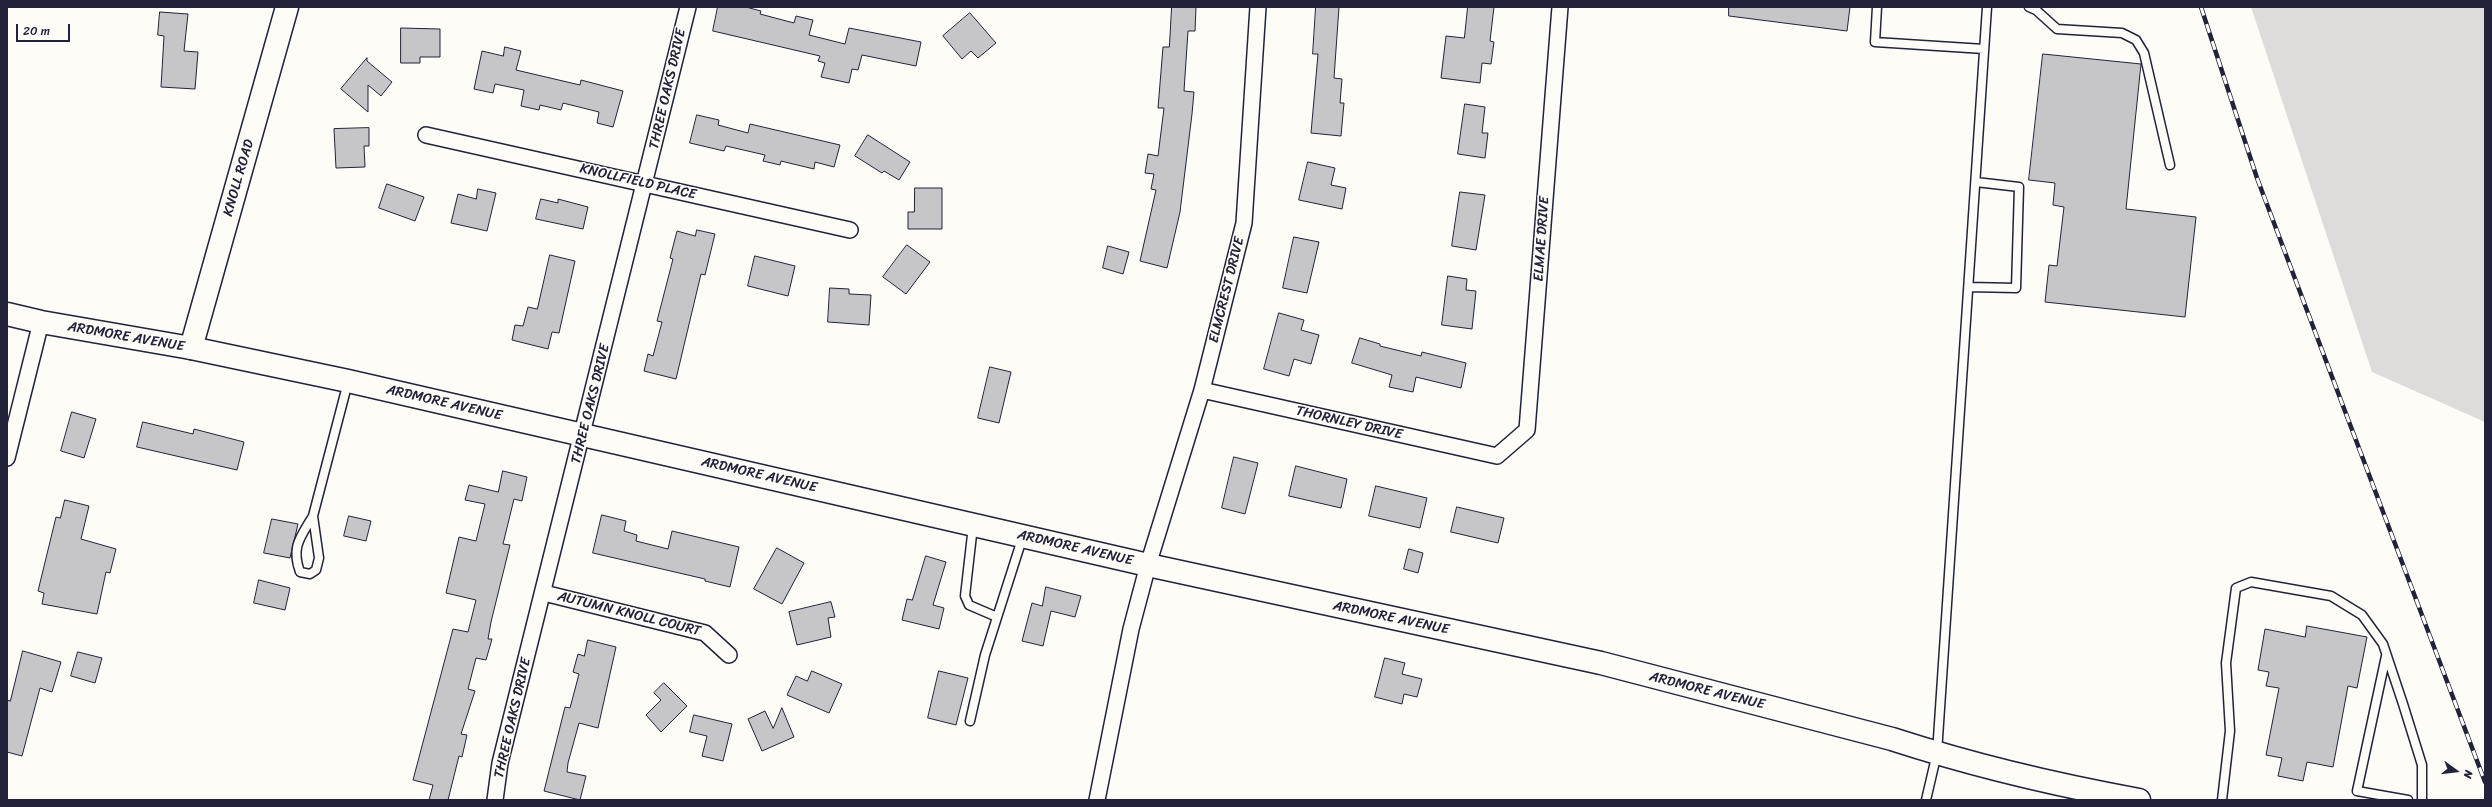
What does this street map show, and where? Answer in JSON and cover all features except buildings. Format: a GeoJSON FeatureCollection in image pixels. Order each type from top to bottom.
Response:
{"type":"FeatureCollection","features":[{"type":"Feature","properties":{"kind":"main road","name":"KNOLL ROAD"},"geometry":{"type":"LineString","coordinates":[[191,348],[287,7]]}},
{"type":"Feature","properties":{"kind":"main road","name":"ARDMORE AVENUE"},"geometry":{"type":"LineString","coordinates":[[7,314],[41,322],[191,348],[348,381],[1148,565],[1601,663],[1892,739],[1937,753],[2116,798],[2139,800]]}},
{"type":"Feature","properties":{"kind":"street","name":"THREE OAKS DRIVE"},"geometry":{"type":"LineString","coordinates":[[495,800],[500,763],[646,183],[688,7]]}},
{"type":"Feature","properties":{"kind":"street","name":"ELMCREST DRIVE"},"geometry":{"type":"LineString","coordinates":[[1097,800],[1132,629],[1148,565],[1202,390],[1244,223],[1258,7]]}},
{"type":"Feature","properties":{"kind":"street","name":"ELMAE DRIVE"},"geometry":{"type":"LineString","coordinates":[[1497,456],[1527,430],[1560,7]]}},
{"type":"Feature","properties":{"kind":"street","name":"KNOLLFIELD PLACE"},"geometry":{"type":"LineString","coordinates":[[426,135],[646,183],[850,230]]}},
{"type":"Feature","properties":{"kind":"street"},"geometry":{"type":"LineString","coordinates":[[7,458],[41,322]]}},
{"type":"Feature","properties":{"kind":"street","name":"THORNLEY DRIVE"},"geometry":{"type":"LineString","coordinates":[[1202,390],[1497,456]]}},
{"type":"Feature","properties":{"kind":"street","name":"AUTUMN KNOLL COURT"},"geometry":{"type":"LineString","coordinates":[[544,593],[705,633],[729,655]]}},
{"type":"Feature","properties":{"kind":"lane"},"geometry":{"type":"LineString","coordinates":[[1877,7],[1875,42],[1984,49]]}},
{"type":"Feature","properties":{"kind":"lane"},"geometry":{"type":"LineString","coordinates":[[1926,800],[1937,753],[1987,7]]}},
{"type":"Feature","properties":{"kind":"lane"},"geometry":{"type":"LineString","coordinates":[[2029,7],[2036,10],[2057,29],[2122,34],[2136,40],[2144,53],[2170,165]]}},
{"type":"Feature","properties":{"kind":"lane"},"geometry":{"type":"LineString","coordinates":[[1969,287],[2016,288],[2019,187],[1976,182]]}},
{"type":"Feature","properties":{"kind":"lane"},"geometry":{"type":"LineString","coordinates":[[313,516],[319,558],[316,570],[310,574],[300,572],[296,560],[296,543],[313,516],[348,381]]}},
{"type":"Feature","properties":{"kind":"lane"},"geometry":{"type":"LineString","coordinates":[[973,524],[965,596],[968,605],[997,617]]}},
{"type":"Feature","properties":{"kind":"lane"},"geometry":{"type":"LineString","coordinates":[[970,721],[985,656],[1023,536]]}},
{"type":"Feature","properties":{"kind":"lane"},"geometry":{"type":"LineString","coordinates":[[2222,800],[2230,731],[2226,663],[2236,588],[2251,582],[2331,596],[2362,614],[2383,644],[2422,765],[2422,800]]}},
{"type":"Feature","properties":{"kind":"lane"},"geometry":{"type":"LineString","coordinates":[[2386,655],[2357,791],[2408,800]]}},
{"type":"Feature","properties":{"kind":"shaded area"},"geometry":{"type":"Polygon","coordinates":[[[2251,7],[2485,7],[2485,422],[2372,372],[2251,7]]]}},
{"type":"Feature","properties":{"kind":"railway"},"geometry":{"type":"LineString","coordinates":[[2201,7],[2257,178],[2485,782]]}}]}
